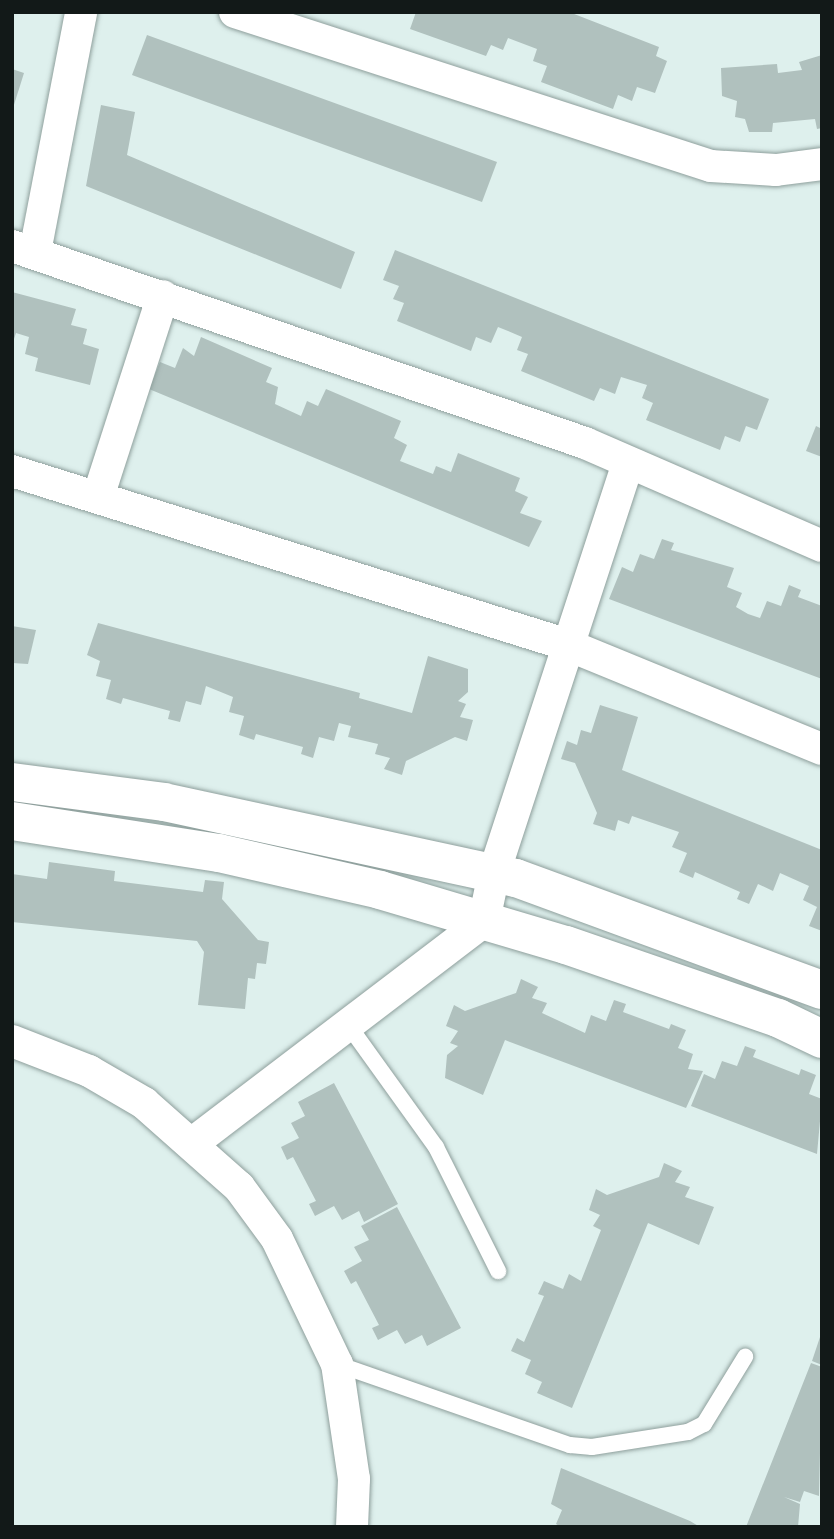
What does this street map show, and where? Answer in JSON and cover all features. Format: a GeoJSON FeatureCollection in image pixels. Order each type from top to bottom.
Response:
{"type":"FeatureCollection","features":[{"type":"Feature","properties":{"kind":"main road"},"geometry":{"type":"LineString","coordinates":[[12,782],[164,802],[494,873],[822,990]]}},
{"type":"Feature","properties":{"kind":"main road"},"geometry":{"type":"LineString","coordinates":[[12,821],[219,853],[484,921],[728,1001],[822,1039]]}},
{"type":"Feature","properties":{"kind":"street"},"geometry":{"type":"LineString","coordinates":[[81,12],[24,249],[628,462],[822,546]]}},
{"type":"Feature","properties":{"kind":"street"},"geometry":{"type":"LineString","coordinates":[[235,12],[711,166],[776,170],[822,164]]}},
{"type":"Feature","properties":{"kind":"street"},"geometry":{"type":"LineString","coordinates":[[98,498],[163,296]]}},
{"type":"Feature","properties":{"kind":"street"},"geometry":{"type":"LineString","coordinates":[[194,1142],[484,921],[494,873],[628,462]]}},
{"type":"Feature","properties":{"kind":"street"},"geometry":{"type":"LineString","coordinates":[[12,471],[568,645],[822,749]]}},
{"type":"Feature","properties":{"kind":"street"},"geometry":{"type":"LineString","coordinates":[[12,1041],[89,1070],[144,1103],[194,1142],[239,1187],[277,1238],[309,1294],[337,1364],[354,1479],[352,1527]]}},
{"type":"Feature","properties":{"kind":"lane"},"geometry":{"type":"LineString","coordinates":[[349,1026],[436,1147],[498,1271]]}},
{"type":"Feature","properties":{"kind":"lane"},"geometry":{"type":"LineString","coordinates":[[337,1364],[570,1445],[592,1447],[688,1432],[704,1424],[745,1357]]}},
{"type":"Feature","properties":{"kind":"building"},"geometry":{"type":"Polygon","coordinates":[[[416,12],[569,12],[659,47],[656,56],[667,61],[655,93],[637,87],[632,101],[618,95],[613,109],[541,82],[547,66],[533,61],[537,49],[508,38],[503,50],[491,45],[486,56],[410,29],[416,12]]]}},
{"type":"Feature","properties":{"kind":"building"},"geometry":{"type":"Polygon","coordinates":[[[147,35],[497,162],[482,202],[132,75],[147,35]]]}},
{"type":"Feature","properties":{"kind":"building"},"geometry":{"type":"Polygon","coordinates":[[[822,55],[822,128],[817,129],[815,119],[773,123],[772,132],[749,132],[745,119],[735,117],[737,101],[722,96],[721,68],[777,64],[778,73],[802,70],[799,62],[822,55]]]}},
{"type":"Feature","properties":{"kind":"building"},"geometry":{"type":"Polygon","coordinates":[[[12,69],[24,73],[13,108],[12,108],[12,69]]]}},
{"type":"Feature","properties":{"kind":"building"},"geometry":{"type":"Polygon","coordinates":[[[101,105],[135,112],[127,155],[355,252],[341,289],[86,186],[101,105]]]}},
{"type":"Feature","properties":{"kind":"building"},"geometry":{"type":"Polygon","coordinates":[[[395,250],[769,399],[757,430],[746,426],[740,442],[725,436],[720,450],[646,420],[653,403],[642,398],[647,385],[621,377],[615,394],[600,388],[594,401],[521,371],[528,354],[517,350],[522,337],[508,331],[498,327],[491,343],[476,337],[471,351],[397,321],[404,303],[393,299],[399,286],[383,280],[395,250]]]}},
{"type":"Feature","properties":{"kind":"building"},"geometry":{"type":"Polygon","coordinates":[[[12,292],[76,309],[71,325],[87,329],[83,344],[99,349],[90,385],[35,371],[38,358],[25,354],[29,337],[16,333],[12,345],[12,292]]]}},
{"type":"Feature","properties":{"kind":"building"},"geometry":{"type":"Polygon","coordinates":[[[201,337],[272,368],[266,382],[278,387],[275,404],[301,416],[307,401],[318,406],[326,389],[401,421],[394,438],[407,445],[400,461],[433,474],[436,466],[451,472],[458,453],[520,478],[515,491],[528,497],[520,513],[542,521],[529,547],[149,389],[160,362],[175,368],[183,348],[194,356],[201,337]]]}},
{"type":"Feature","properties":{"kind":"building"},"geometry":{"type":"Polygon","coordinates":[[[816,426],[822,429],[822,457],[806,451],[816,426]]]}},
{"type":"Feature","properties":{"kind":"building"},"geometry":{"type":"Polygon","coordinates":[[[662,539],[674,543],[671,550],[734,568],[727,587],[742,593],[736,607],[748,614],[760,618],[767,601],[781,606],[789,585],[801,590],[798,597],[822,606],[822,679],[609,599],[622,567],[633,572],[640,554],[654,559],[662,539]]]}},
{"type":"Feature","properties":{"kind":"building"},"geometry":{"type":"Polygon","coordinates":[[[98,623],[360,693],[359,698],[412,713],[428,656],[468,669],[468,692],[458,701],[466,704],[460,717],[473,720],[467,741],[455,737],[406,761],[402,775],[384,769],[390,758],[375,754],[378,744],[348,737],[351,726],[339,723],[334,741],[319,737],[313,758],[301,754],[303,747],[256,734],[254,740],[239,735],[244,716],[229,712],[233,697],[206,686],[201,705],[186,701],[180,722],[168,719],[170,711],[123,698],[121,704],[106,699],[111,680],[96,676],[100,661],[87,655],[98,623]]]}},
{"type":"Feature","properties":{"kind":"building"},"geometry":{"type":"Polygon","coordinates":[[[12,626],[36,630],[28,664],[12,663],[12,626]]]}},
{"type":"Feature","properties":{"kind":"building"},"geometry":{"type":"Polygon","coordinates":[[[600,705],[638,717],[622,770],[822,850],[822,931],[809,926],[817,907],[803,900],[809,886],[780,873],[773,891],[758,884],[749,904],[737,899],[740,892],[695,872],[693,878],[679,872],[687,853],[672,847],[679,832],[632,816],[629,824],[618,820],[615,831],[593,824],[597,813],[575,763],[561,759],[567,741],[577,745],[581,730],[591,733],[600,705]]]}},
{"type":"Feature","properties":{"kind":"building"},"geometry":{"type":"Polygon","coordinates":[[[49,862],[115,871],[114,881],[203,892],[205,880],[224,882],[222,899],[258,940],[269,942],[266,964],[257,963],[255,979],[248,978],[245,1009],[198,1005],[204,952],[197,941],[12,922],[12,874],[47,879],[49,862]]]}},
{"type":"Feature","properties":{"kind":"building"},"geometry":{"type":"Polygon","coordinates":[[[521,979],[538,987],[532,998],[547,1003],[542,1013],[585,1033],[591,1015],[606,1021],[614,1000],[626,1004],[623,1012],[669,1029],[671,1024],[686,1030],[678,1048],[693,1054],[688,1069],[703,1071],[686,1108],[505,1040],[483,1095],[445,1078],[447,1055],[458,1046],[450,1043],[458,1031],[446,1026],[454,1005],[465,1011],[516,993],[521,979]]]}},
{"type":"Feature","properties":{"kind":"building"},"geometry":{"type":"Polygon","coordinates":[[[745,1046],[756,1050],[753,1057],[799,1075],[801,1069],[816,1075],[809,1094],[822,1099],[817,1154],[691,1106],[704,1074],[715,1079],[722,1061],[737,1066],[745,1046]]]}},
{"type":"Feature","properties":{"kind":"building"},"geometry":{"type":"Polygon","coordinates":[[[334,1083],[398,1204],[364,1222],[359,1211],[342,1220],[334,1206],[315,1216],[309,1204],[316,1201],[293,1157],[287,1160],[281,1147],[299,1138],[291,1123],[305,1116],[298,1102],[334,1083]]]}},
{"type":"Feature","properties":{"kind":"building"},"geometry":{"type":"Polygon","coordinates":[[[664,1163],[682,1171],[675,1182],[690,1187],[685,1197],[714,1207],[699,1245],[648,1223],[572,1408],[537,1393],[542,1382],[525,1374],[531,1360],[511,1351],[517,1338],[524,1342],[544,1296],[538,1294],[544,1281],[563,1289],[569,1274],[581,1281],[601,1230],[593,1226],[600,1215],[589,1210],[596,1189],[607,1195],[659,1177],[664,1163]]]}},
{"type":"Feature","properties":{"kind":"building"},"geometry":{"type":"Polygon","coordinates":[[[397,1207],[461,1328],[427,1346],[422,1335],[405,1344],[397,1330],[378,1340],[372,1328],[379,1325],[356,1281],[351,1284],[344,1271],[362,1261],[354,1247],[369,1240],[361,1226],[397,1207]]]}},
{"type":"Feature","properties":{"kind":"building"},"geometry":{"type":"Polygon","coordinates":[[[822,1334],[822,1365],[812,1361],[822,1334]]]}},
{"type":"Feature","properties":{"kind":"building"},"geometry":{"type":"Polygon","coordinates":[[[811,1363],[822,1367],[819,1496],[804,1491],[800,1502],[784,1497],[800,1504],[798,1527],[746,1527],[811,1363]]]}},
{"type":"Feature","properties":{"kind":"building"},"geometry":{"type":"Polygon","coordinates":[[[561,1468],[700,1527],[561,1527],[556,1524],[562,1510],[551,1504],[561,1468]]]}}]}
